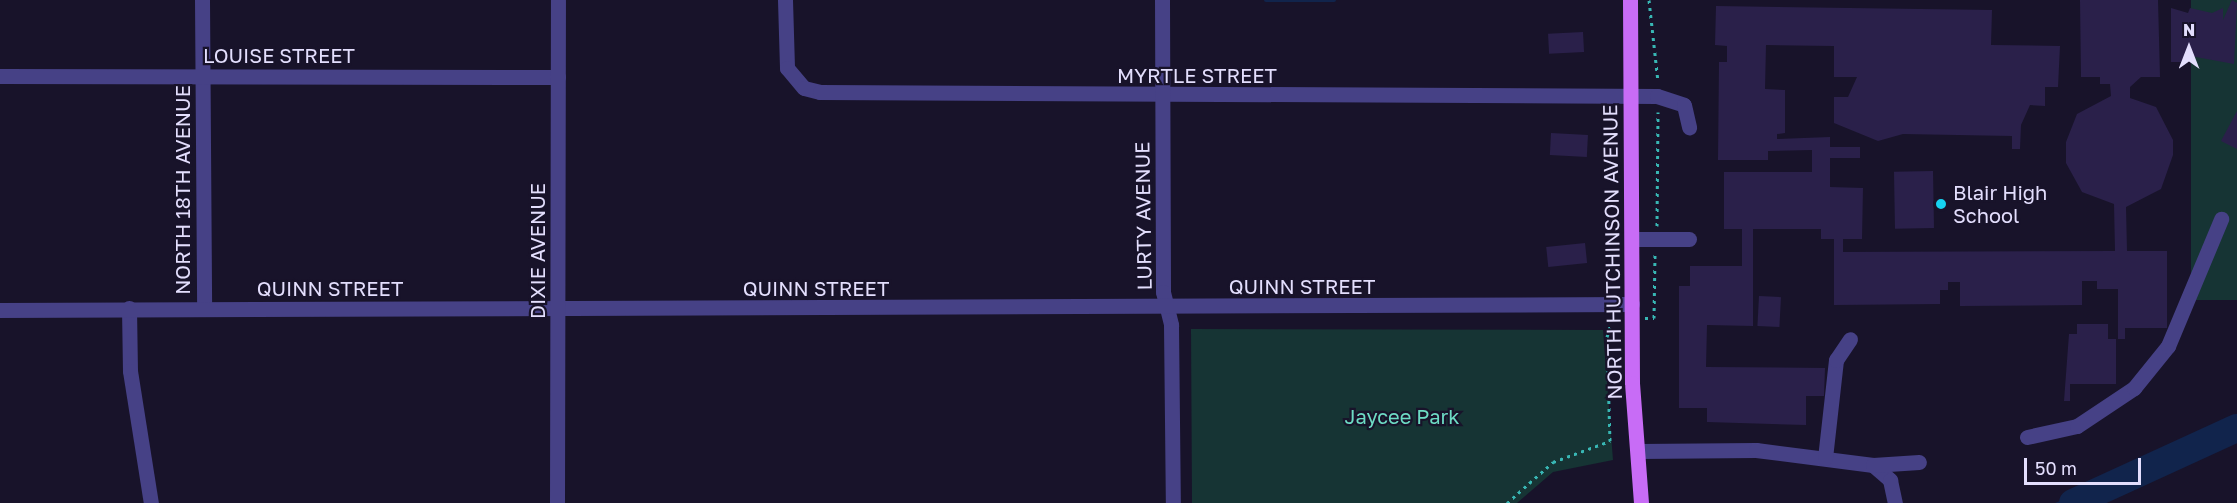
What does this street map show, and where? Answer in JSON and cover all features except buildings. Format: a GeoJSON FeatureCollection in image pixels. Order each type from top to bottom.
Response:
{"type":"FeatureCollection","features":[{"type":"Feature","properties":{"kind":"main road","name":"NORTH HUTCHINSON AVENUE"},"geometry":{"type":"LineString","coordinates":[[1630,0],[1632,304],[1641,503]]}},
{"type":"Feature","properties":{"kind":"street","name":"NORTH 18TH AVENUE"},"geometry":{"type":"LineString","coordinates":[[202,0],[204,309]]}},
{"type":"Feature","properties":{"kind":"street","name":"DIXIE AVENUE"},"geometry":{"type":"LineString","coordinates":[[557,503],[558,0]]}},
{"type":"Feature","properties":{"kind":"street","name":"MYRTLE STREET"},"geometry":{"type":"LineString","coordinates":[[785,0],[784,54],[794,79],[820,92],[1163,96],[1630,96],[1680,102],[1688,109],[1689,127]]}},
{"type":"Feature","properties":{"kind":"street","name":"LURTY AVENUE"},"geometry":{"type":"LineString","coordinates":[[1162,0],[1173,503]]}},
{"type":"Feature","properties":{"kind":"street","name":"LOUISE STREET"},"geometry":{"type":"LineString","coordinates":[[0,76],[558,77]]}},
{"type":"Feature","properties":{"kind":"street"},"geometry":{"type":"LineString","coordinates":[[2027,437],[2077,426],[2134,388],[2168,346],[2222,219]]}},
{"type":"Feature","properties":{"kind":"street"},"geometry":{"type":"LineString","coordinates":[[1632,239],[1689,239]]}},
{"type":"Feature","properties":{"kind":"street","name":"QUINN STREET"},"geometry":{"type":"LineString","coordinates":[[0,310],[1167,308],[1632,304]]}},
{"type":"Feature","properties":{"kind":"street"},"geometry":{"type":"LineString","coordinates":[[129,308],[130,371],[151,503]]}},
{"type":"Feature","properties":{"kind":"street"},"geometry":{"type":"LineString","coordinates":[[1825,458],[1836,360],[1850,339]]}},
{"type":"Feature","properties":{"kind":"street"},"geometry":{"type":"LineString","coordinates":[[1639,451],[1756,450],[1873,465],[1919,462]]}},
{"type":"Feature","properties":{"kind":"street"},"geometry":{"type":"LineString","coordinates":[[1873,465],[1890,480],[1895,503]]}},
{"type":"Feature","properties":{"kind":"green space"},"geometry":{"type":"Polygon","coordinates":[[[2191,0],[2237,0],[2237,300],[2191,300],[2191,0]]]}},
{"type":"Feature","properties":{"kind":"green space","name":"Jaycee Park"},"geometry":{"type":"Polygon","coordinates":[[[1191,329],[1603,330],[1613,460],[1553,472],[1517,503],[1192,503],[1191,329]]]}},
{"type":"Feature","properties":{"kind":"water"},"geometry":{"type":"Polygon","coordinates":[[[2079,493],[2094,493],[2093,503],[2055,503],[2079,493]]]}},
{"type":"Feature","properties":{"kind":"waterway"},"geometry":{"type":"LineString","coordinates":[[1266,0],[1334,0]]}},
{"type":"Feature","properties":{"kind":"waterway"},"geometry":{"type":"LineString","coordinates":[[2073,503],[2237,428]]}},
{"type":"Feature","properties":{"kind":"place","name":"Blair High School"},"geometry":{"type":"Point","coordinates":[1941,204]}}]}
